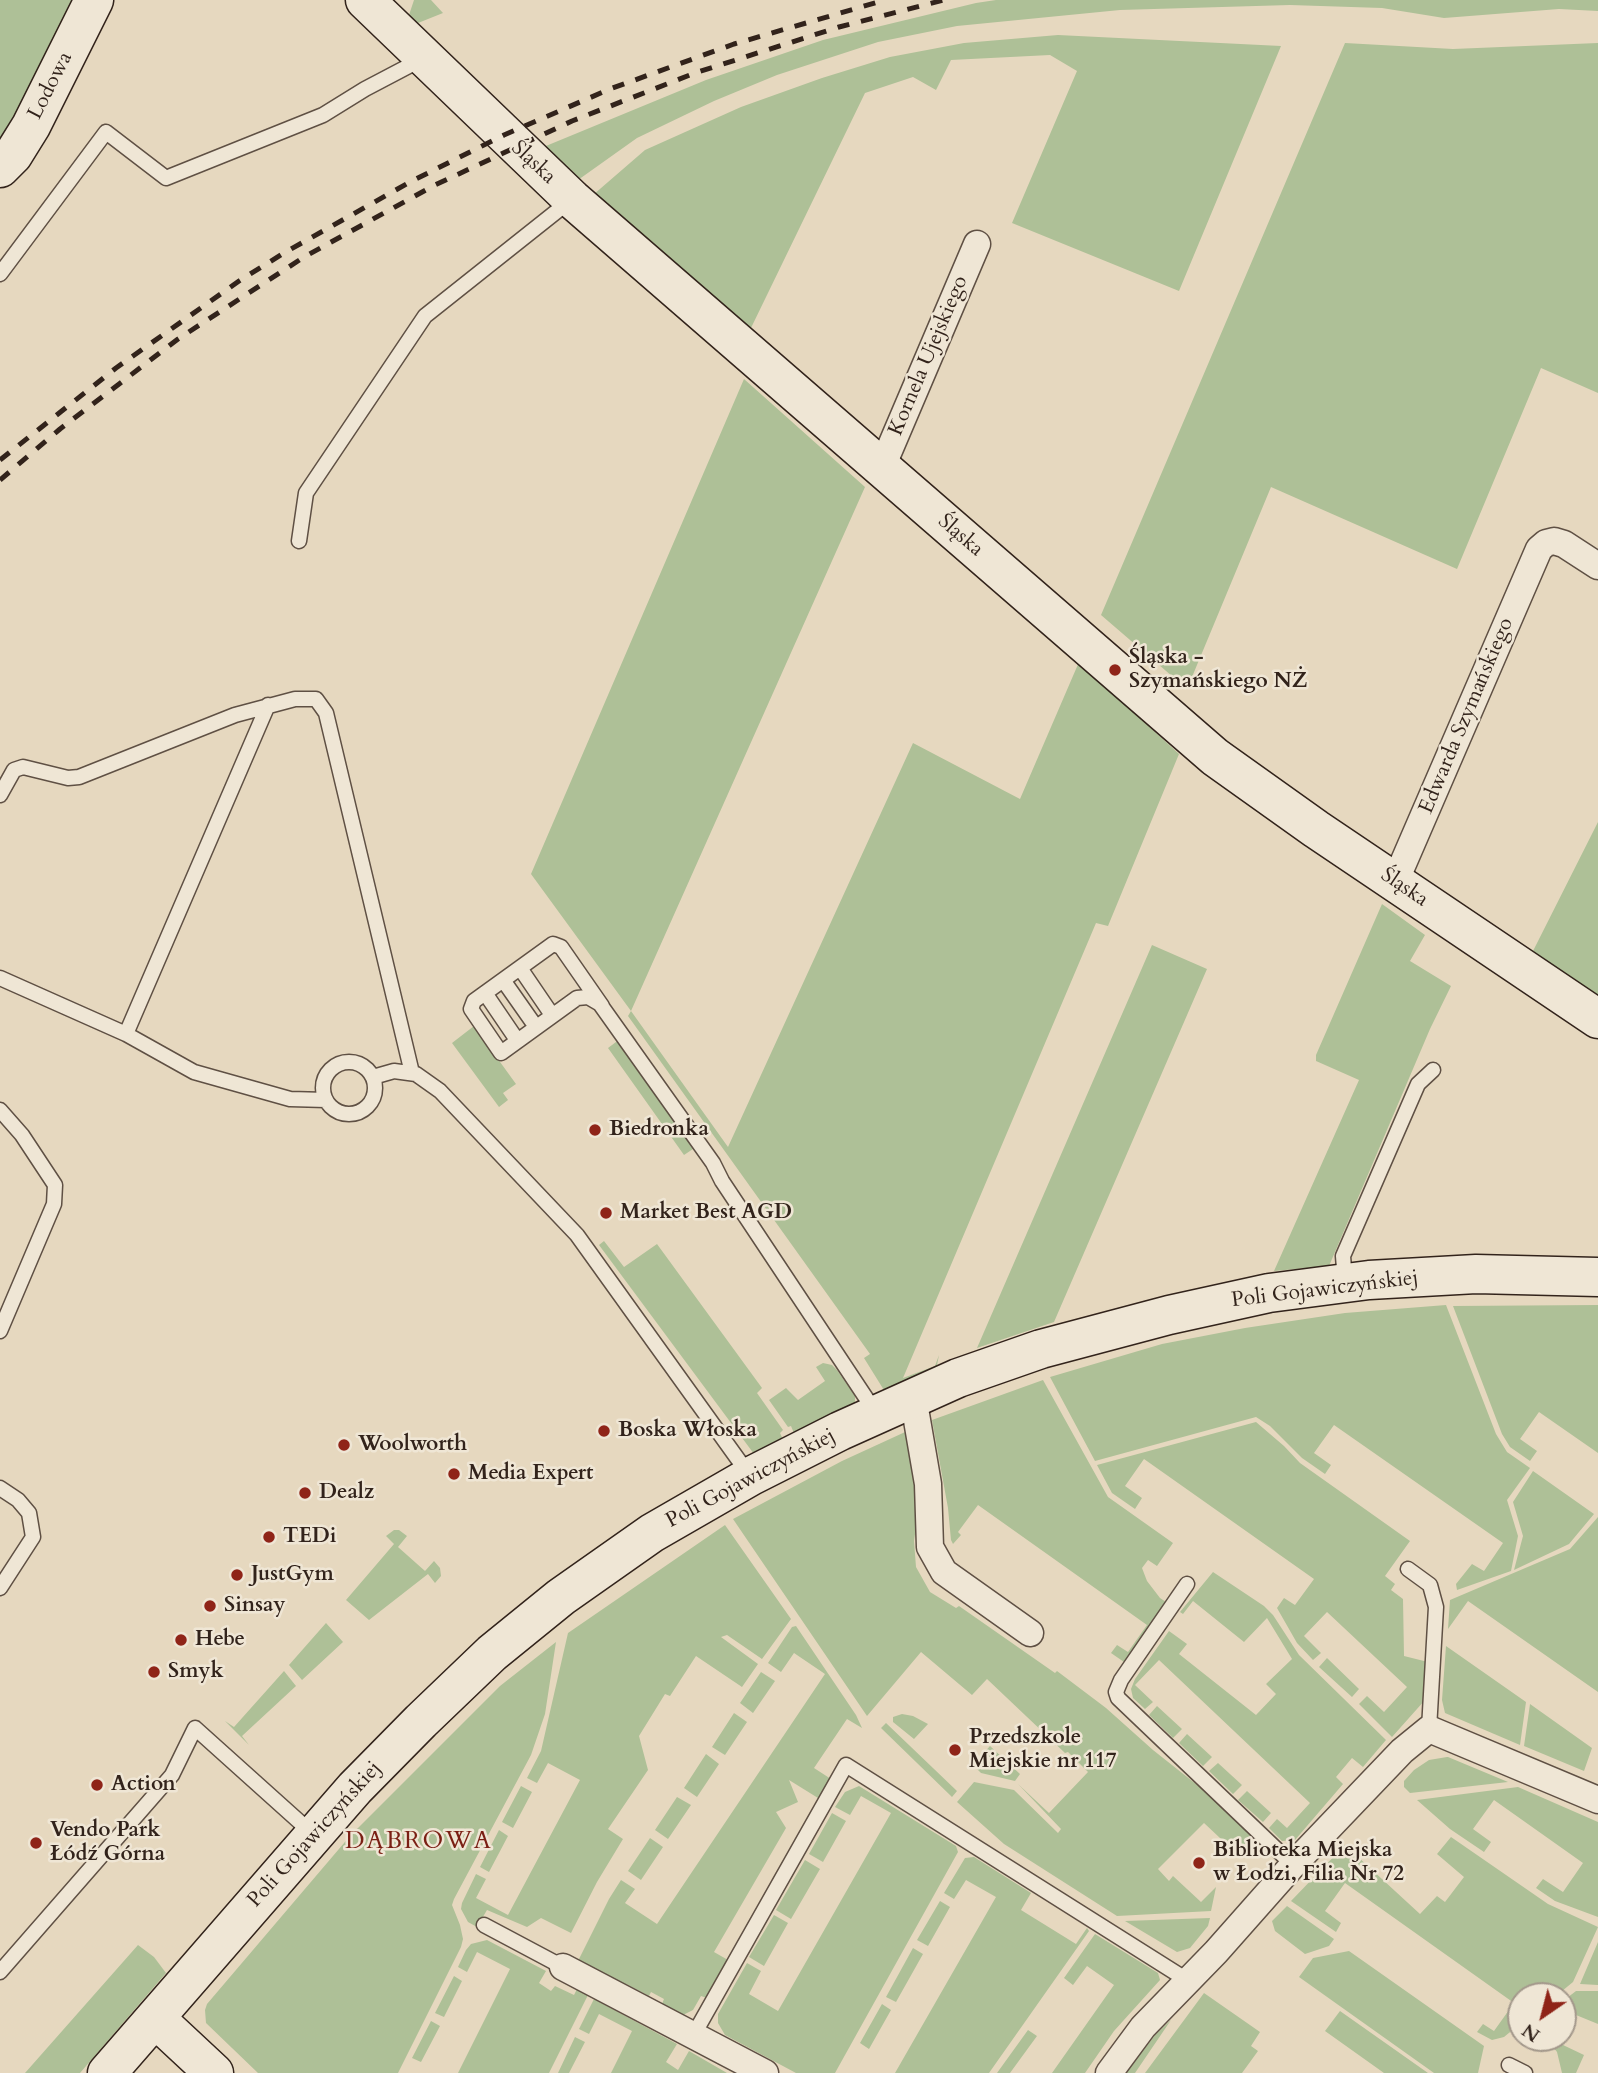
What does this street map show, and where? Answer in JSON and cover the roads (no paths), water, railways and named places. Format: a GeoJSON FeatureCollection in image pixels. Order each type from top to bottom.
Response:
{"type":"FeatureCollection","features":[{"type":"Feature","properties":{"kind":"street","name":"Lodowa"},"geometry":{"type":"LineString","coordinates":[[0,168],[13,155],[31,126],[94,0]]}},
{"type":"Feature","properties":{"kind":"street","name":"Śląska"},"geometry":{"type":"LineString","coordinates":[[378,8],[425,58],[572,199],[1215,757],[1598,1019]]}},
{"type":"Feature","properties":{"kind":"street","name":"Kornela Ujejskiego"},"geometry":{"type":"LineString","coordinates":[[882,467],[977,244]]}},
{"type":"Feature","properties":{"kind":"street","name":"Edwarda Szymańskiego"},"geometry":{"type":"LineString","coordinates":[[1395,882],[1539,549],[1554,541],[1564,544],[1598,565]]}},
{"type":"Feature","properties":{"kind":"street","name":"Poli Gojawiczyńskiej"},"geometry":{"type":"LineString","coordinates":[[107,2073],[355,1788],[492,1653],[561,1597],[652,1533],[751,1476],[914,1396],[1041,1349],[1169,1315],[1269,1293],[1345,1283],[1476,1274],[1598,1277]]}},
{"type":"Feature","properties":{"kind":"street"},"geometry":{"type":"LineString","coordinates":[[914,1396],[928,1485],[930,1547],[944,1573],[1030,1633]]}},
{"type":"Feature","properties":{"kind":"street"},"geometry":{"type":"LineString","coordinates":[[1109,2073],[1143,2027],[1293,1865],[1402,1751],[1429,1729],[1598,1800]]}},
{"type":"Feature","properties":{"kind":"street"},"geometry":{"type":"LineString","coordinates":[[563,1967],[765,2073]]}},
{"type":"Feature","properties":{"kind":"street"},"geometry":{"type":"LineString","coordinates":[[155,2018],[214,2073]]}},
{"type":"Feature","properties":{"kind":"lane"},"geometry":{"type":"LineString","coordinates":[[0,274],[106,132],[166,178],[323,115],[365,89],[425,58]]}},
{"type":"Feature","properties":{"kind":"lane"},"geometry":{"type":"LineString","coordinates":[[299,541],[306,493],[425,316],[572,199]]}},
{"type":"Feature","properties":{"kind":"lane"},"geometry":{"type":"LineString","coordinates":[[0,795],[14,770],[23,767],[68,778],[79,777],[234,715],[295,699],[316,699],[326,713],[412,1073]]}},
{"type":"Feature","properties":{"kind":"lane"},"geometry":{"type":"LineString","coordinates":[[126,1034],[268,705]]}},
{"type":"Feature","properties":{"kind":"lane"},"geometry":{"type":"LineString","coordinates":[[601,1006],[588,997],[580,996],[501,1052],[471,1009],[474,1001],[553,944],[561,947],[713,1163],[722,1181],[877,1414]]}},
{"type":"Feature","properties":{"kind":"lane"},"geometry":{"type":"LineString","coordinates":[[520,968],[552,1016]]}},
{"type":"Feature","properties":{"kind":"lane"},"geometry":{"type":"LineString","coordinates":[[0,978],[126,1034],[194,1072],[290,1099],[326,1100]]}},
{"type":"Feature","properties":{"kind":"lane"},"geometry":{"type":"LineString","coordinates":[[503,980],[536,1027]]}},
{"type":"Feature","properties":{"kind":"lane"},"geometry":{"type":"LineString","coordinates":[[485,993],[517,1040]]}},
{"type":"Feature","properties":{"kind":"lane"},"geometry":{"type":"LineString","coordinates":[[341,1063],[358,1063],[373,1077],[373,1100],[361,1112],[344,1114],[335,1111],[326,1100],[322,1089],[327,1073],[341,1063]]}},
{"type":"Feature","properties":{"kind":"lane"},"geometry":{"type":"LineString","coordinates":[[1345,1283],[1343,1256],[1418,1084],[1433,1070]]}},
{"type":"Feature","properties":{"kind":"lane"},"geometry":{"type":"LineString","coordinates":[[373,1077],[394,1071],[412,1073],[440,1091],[578,1234],[751,1476]]}},
{"type":"Feature","properties":{"kind":"lane"},"geometry":{"type":"LineString","coordinates":[[0,1110],[22,1135],[55,1185],[54,1204],[0,1331]]}},
{"type":"Feature","properties":{"kind":"lane"},"geometry":{"type":"LineString","coordinates":[[0,1488],[18,1500],[29,1513],[33,1537],[0,1588]]}},
{"type":"Feature","properties":{"kind":"lane"},"geometry":{"type":"LineString","coordinates":[[1408,1569],[1430,1585],[1437,1607],[1429,1729]]}},
{"type":"Feature","properties":{"kind":"lane"},"geometry":{"type":"LineString","coordinates":[[1187,1584],[1121,1680],[1116,1692],[1118,1698],[1293,1865]]}},
{"type":"Feature","properties":{"kind":"lane"},"geometry":{"type":"LineString","coordinates":[[0,1972],[172,1775],[195,1728],[314,1835]]}},
{"type":"Feature","properties":{"kind":"lane"},"geometry":{"type":"LineString","coordinates":[[693,2036],[846,1765],[1188,1980]]}},
{"type":"Feature","properties":{"kind":"lane"},"geometry":{"type":"LineString","coordinates":[[484,1925],[563,1967]]}},
{"type":"Feature","properties":{"kind":"lane"},"geometry":{"type":"LineString","coordinates":[[1509,2065],[1525,2073]]}},
{"type":"Feature","properties":{"kind":"railway"},"geometry":{"type":"LineString","coordinates":[[0,460],[116,368],[239,281],[410,182],[504,135],[610,89],[734,44],[885,0]]}},
{"type":"Feature","properties":{"kind":"railway"},"geometry":{"type":"LineString","coordinates":[[0,480],[60,429],[178,339],[304,257],[435,185],[572,121],[695,73],[839,27],[944,0]]}},
{"type":"Feature","properties":{"kind":"place","name":"Śląska - Szymańskiego NŻ"},"geometry":{"type":"Point","coordinates":[1115,670]}},
{"type":"Feature","properties":{"kind":"place","name":"Biedronka"},"geometry":{"type":"Point","coordinates":[595,1130]}},
{"type":"Feature","properties":{"kind":"place","name":"Market Best AGD"},"geometry":{"type":"Point","coordinates":[606,1213]}},
{"type":"Feature","properties":{"kind":"place","name":"Boska Włoska"},"geometry":{"type":"Point","coordinates":[604,1431]}},
{"type":"Feature","properties":{"kind":"place","name":"Woolworth"},"geometry":{"type":"Point","coordinates":[344,1445]}},
{"type":"Feature","properties":{"kind":"place","name":"Media Expert"},"geometry":{"type":"Point","coordinates":[454,1474]}},
{"type":"Feature","properties":{"kind":"place","name":"Dealz"},"geometry":{"type":"Point","coordinates":[305,1493]}},
{"type":"Feature","properties":{"kind":"place","name":"TEDi"},"geometry":{"type":"Point","coordinates":[269,1537]}},
{"type":"Feature","properties":{"kind":"place","name":"JustGym"},"geometry":{"type":"Point","coordinates":[237,1575]}},
{"type":"Feature","properties":{"kind":"place","name":"Sinsay"},"geometry":{"type":"Point","coordinates":[210,1606]}},
{"type":"Feature","properties":{"kind":"place","name":"Hebe"},"geometry":{"type":"Point","coordinates":[181,1640]}},
{"type":"Feature","properties":{"kind":"place","name":"Smyk"},"geometry":{"type":"Point","coordinates":[154,1672]}},
{"type":"Feature","properties":{"kind":"place","name":"Przedszkole Miejskie nr 117"},"geometry":{"type":"Point","coordinates":[955,1750]}},
{"type":"Feature","properties":{"kind":"place","name":"Action"},"geometry":{"type":"Point","coordinates":[97,1785]}},
{"type":"Feature","properties":{"kind":"place","name":"Vendo Park Łódź Górna"},"geometry":{"type":"Point","coordinates":[36,1843]}},
{"type":"Feature","properties":{"kind":"place","name":"Biblioteka Miejska w Łodzi, Filia Nr 72"},"geometry":{"type":"Point","coordinates":[1199,1863]}},
{"type":"Feature","properties":{"kind":"district","name":"DĄBROWA"},"geometry":{"type":"Point","coordinates":[419,1842]}}]}
